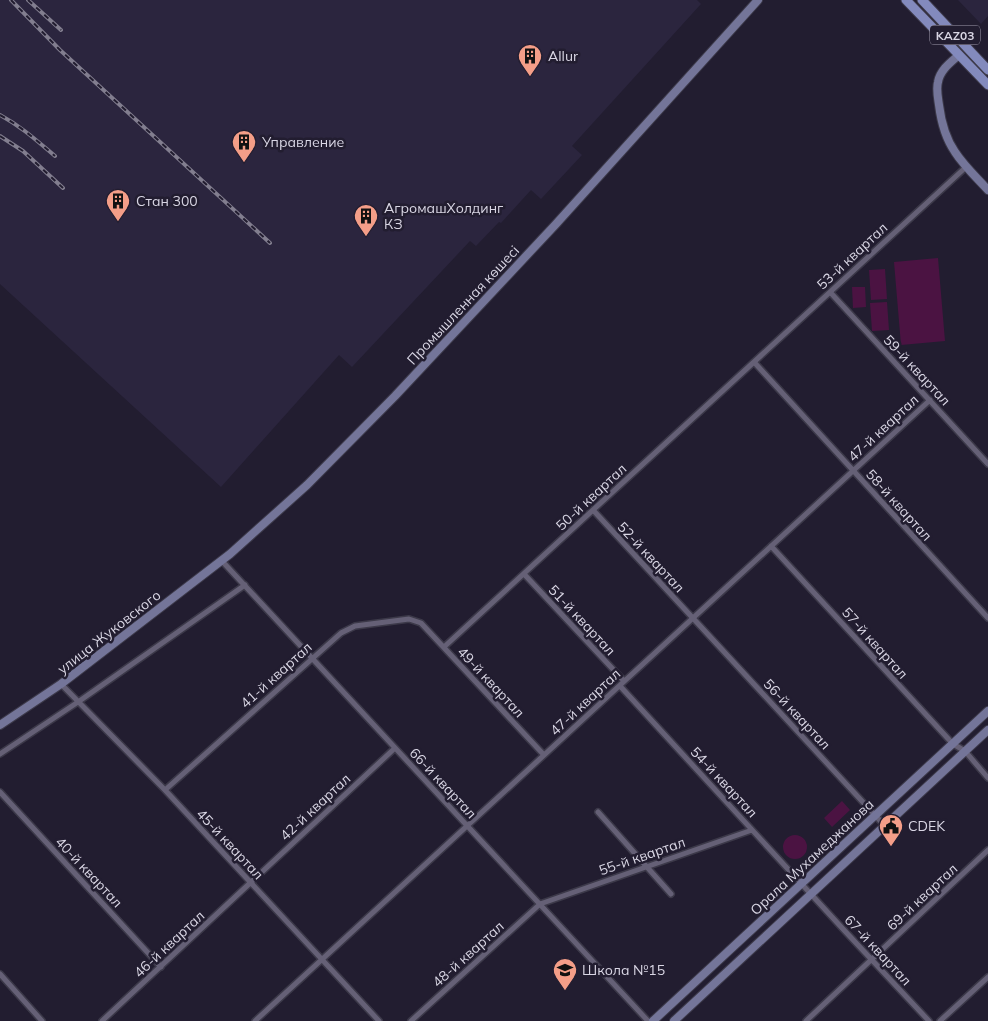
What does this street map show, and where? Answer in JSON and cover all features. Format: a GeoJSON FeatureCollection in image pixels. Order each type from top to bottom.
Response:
{"type":"FeatureCollection","features":[{"type":"Feature","properties":{"kind":"main road","name":"KАZ03"},"geometry":{"type":"LineString","coordinates":[[906,0],[988,85]]}},
{"type":"Feature","properties":{"kind":"main road","name":"KАZ03"},"geometry":{"type":"LineString","coordinates":[[922,0],[988,70]]}},
{"type":"Feature","properties":{"kind":"main road"},"geometry":{"type":"LineString","coordinates":[[959,55],[966,47]]}},
{"type":"Feature","properties":{"kind":"street","name":"Промышленная көшесі"},"geometry":{"type":"LineString","coordinates":[[230,554],[307,485],[395,396],[560,219],[758,0]]}},
{"type":"Feature","properties":{"kind":"street"},"geometry":{"type":"LineString","coordinates":[[959,55],[944,69],[938,81],[940,114],[954,151],[988,190]]}},
{"type":"Feature","properties":{"kind":"street","name":"53-й квартал"},"geometry":{"type":"LineString","coordinates":[[754,362],[966,167]]}},
{"type":"Feature","properties":{"kind":"street","name":"59-й квартал"},"geometry":{"type":"LineString","coordinates":[[830,292],[988,464]]}},
{"type":"Feature","properties":{"kind":"street","name":"58-й квартал"},"geometry":{"type":"LineString","coordinates":[[754,362],[988,618]]}},
{"type":"Feature","properties":{"kind":"street","name":"50-й квартал"},"geometry":{"type":"LineString","coordinates":[[444,647],[754,362]]}},
{"type":"Feature","properties":{"kind":"street","name":"47-й квартал"},"geometry":{"type":"LineString","coordinates":[[255,1021],[930,400]]}},
{"type":"Feature","properties":{"kind":"street","name":"52-й квартал"},"geometry":{"type":"LineString","coordinates":[[593,510],[693,618]]}},
{"type":"Feature","properties":{"kind":"street","name":"57-й квартал"},"geometry":{"type":"LineString","coordinates":[[772,546],[953,744],[965,751]]}},
{"type":"Feature","properties":{"kind":"street","name":"улица Жуковского"},"geometry":{"type":"LineString","coordinates":[[0,726],[61,684],[230,554]]}},
{"type":"Feature","properties":{"kind":"street","name":"66-й квартал"},"geometry":{"type":"LineString","coordinates":[[222,561],[648,1021]]}},
{"type":"Feature","properties":{"kind":"street","name":"51-й квартал"},"geometry":{"type":"LineString","coordinates":[[524,574],[622,683]]}},
{"type":"Feature","properties":{"kind":"street"},"geometry":{"type":"LineString","coordinates":[[0,754],[78,702],[244,585]]}},
{"type":"Feature","properties":{"kind":"street","name":"56-й квартал"},"geometry":{"type":"LineString","coordinates":[[693,618],[885,826]]}},
{"type":"Feature","properties":{"kind":"street","name":"41-й квартал"},"geometry":{"type":"LineString","coordinates":[[165,790],[341,633],[355,626],[409,620],[421,623]]}},
{"type":"Feature","properties":{"kind":"street","name":"49-й квартал"},"geometry":{"type":"LineString","coordinates":[[421,623],[544,756]]}},
{"type":"Feature","properties":{"kind":"street","name":"54-й квартал"},"geometry":{"type":"LineString","coordinates":[[622,683],[811,894]]}},
{"type":"Feature","properties":{"kind":"street","name":"45-й квартал"},"geometry":{"type":"LineString","coordinates":[[61,684],[165,790],[379,1021]]}},
{"type":"Feature","properties":{"kind":"street","name":"Орала Мухамеджанова"},"geometry":{"type":"LineString","coordinates":[[653,1021],[988,711]]}},
{"type":"Feature","properties":{"kind":"street","name":"Орала Мухамеджанова"},"geometry":{"type":"LineString","coordinates":[[674,1021],[988,730]]}},
{"type":"Feature","properties":{"kind":"street","name":"42-й квартал"},"geometry":{"type":"LineString","coordinates":[[251,882],[395,748]]}},
{"type":"Feature","properties":{"kind":"street"},"geometry":{"type":"LineString","coordinates":[[965,751],[988,778]]}},
{"type":"Feature","properties":{"kind":"street","name":"40-й квартал"},"geometry":{"type":"LineString","coordinates":[[0,792],[161,966]]}},
{"type":"Feature","properties":{"kind":"street"},"geometry":{"type":"LineString","coordinates":[[598,812],[671,894]]}},
{"type":"Feature","properties":{"kind":"street","name":"55-й квартал"},"geometry":{"type":"LineString","coordinates":[[540,904],[752,830]]}},
{"type":"Feature","properties":{"kind":"street","name":"69-й квартал"},"geometry":{"type":"LineString","coordinates":[[806,1021],[988,850]]}},
{"type":"Feature","properties":{"kind":"street","name":"46-й квартал"},"geometry":{"type":"LineString","coordinates":[[102,1021],[251,882]]}},
{"type":"Feature","properties":{"kind":"street","name":"67-й квартал"},"geometry":{"type":"LineString","coordinates":[[811,894],[929,1021]]}},
{"type":"Feature","properties":{"kind":"street","name":"48-й квартал"},"geometry":{"type":"LineString","coordinates":[[411,1021],[540,904]]}},
{"type":"Feature","properties":{"kind":"street"},"geometry":{"type":"LineString","coordinates":[[0,974],[42,1021]]}},
{"type":"Feature","properties":{"kind":"street"},"geometry":{"type":"LineString","coordinates":[[940,1021],[988,977]]}},
{"type":"Feature","properties":{"kind":"shaded area"},"geometry":{"type":"Polygon","coordinates":[[[0,0],[697,0],[701,4],[572,146],[582,155],[541,199],[531,190],[501,223],[499,222],[476,246],[470,241],[352,367],[339,355],[221,487],[0,284],[0,0]]]}},
{"type":"Feature","properties":{"kind":"shaded area"},"geometry":{"type":"Polygon","coordinates":[[[958,0],[988,0],[988,16],[981,24],[958,0]]]}},
{"type":"Feature","properties":{"kind":"shaded area"},"geometry":{"type":"Polygon","coordinates":[[[938,258],[945,341],[901,345],[894,262],[938,258]]]}},
{"type":"Feature","properties":{"kind":"shaded area"},"geometry":{"type":"Polygon","coordinates":[[[885,269],[887,299],[871,300],[869,270],[885,269]]]}},
{"type":"Feature","properties":{"kind":"shaded area"},"geometry":{"type":"Polygon","coordinates":[[[852,287],[865,287],[866,307],[853,308],[852,287]]]}},
{"type":"Feature","properties":{"kind":"shaded area"},"geometry":{"type":"Polygon","coordinates":[[[887,302],[889,330],[872,331],[870,303],[887,302]]]}},
{"type":"Feature","properties":{"kind":"shaded area"},"geometry":{"type":"Polygon","coordinates":[[[842,801],[850,810],[832,827],[824,818],[842,801]]]}},
{"type":"Feature","properties":{"kind":"shaded area"},"geometry":{"type":"Polygon","coordinates":[[[795,835],[800,836],[806,842],[806,852],[800,858],[795,859],[790,858],[784,852],[783,847],[784,842],[790,836],[795,835]]]}},
{"type":"Feature","properties":{"kind":"railway"},"geometry":{"type":"LineString","coordinates":[[11,0],[60,50],[270,243]]}},
{"type":"Feature","properties":{"kind":"railway"},"geometry":{"type":"LineString","coordinates":[[28,0],[61,30]]}},
{"type":"Feature","properties":{"kind":"railway"},"geometry":{"type":"LineString","coordinates":[[0,115],[22,129],[55,156]]}},
{"type":"Feature","properties":{"kind":"railway"},"geometry":{"type":"LineString","coordinates":[[0,136],[23,151],[63,188]]}},
{"type":"Feature","properties":{"kind":"place","name":"Allur"},"geometry":{"type":"Point","coordinates":[530,77]}},
{"type":"Feature","properties":{"kind":"place","name":"Управление"},"geometry":{"type":"Point","coordinates":[244,163]}},
{"type":"Feature","properties":{"kind":"place","name":"Стан 300"},"geometry":{"type":"Point","coordinates":[118,222]}},
{"type":"Feature","properties":{"kind":"place","name":"АгромашХолдинг КЗ"},"geometry":{"type":"Point","coordinates":[366,237]}},
{"type":"Feature","properties":{"kind":"place","name":"CDEK"},"geometry":{"type":"Point","coordinates":[891,847]}},
{"type":"Feature","properties":{"kind":"place","name":"Школа №15"},"geometry":{"type":"Point","coordinates":[565,991]}}]}
